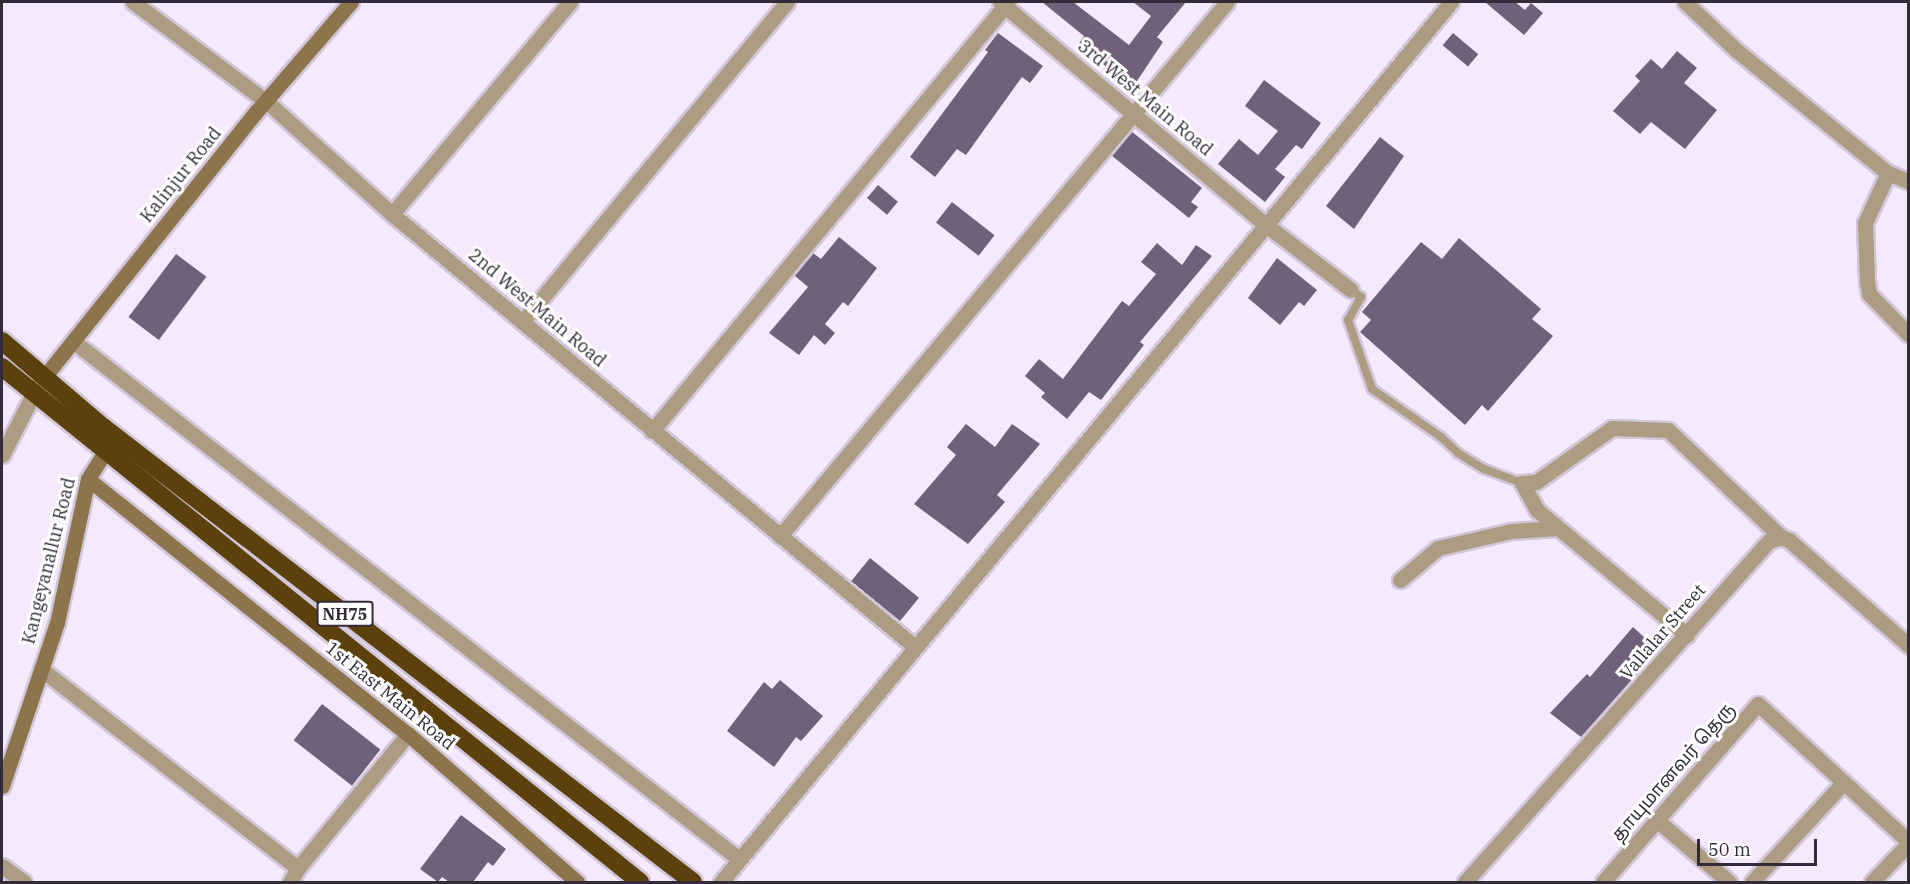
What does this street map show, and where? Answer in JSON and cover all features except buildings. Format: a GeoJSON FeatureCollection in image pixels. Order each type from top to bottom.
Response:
{"type":"FeatureCollection","features":[{"type":"Feature","properties":{"kind":"highway","name":"NH75"},"geometry":{"type":"LineString","coordinates":[[2,341],[45,376],[110,443],[640,882]]}},
{"type":"Feature","properties":{"kind":"highway","name":"NH75"},"geometry":{"type":"LineString","coordinates":[[2,367],[31,391],[110,443],[693,882]]}},
{"type":"Feature","properties":{"kind":"street","name":"2nd West Main Road"},"geometry":{"type":"LineString","coordinates":[[133,2],[266,101],[392,214],[915,647]]}},
{"type":"Feature","properties":{"kind":"street","name":"Kalinjur Road"},"geometry":{"type":"LineString","coordinates":[[45,376],[266,101],[351,2]]}},
{"type":"Feature","properties":{"kind":"street"},"geometry":{"type":"LineString","coordinates":[[392,214],[570,2]]}},
{"type":"Feature","properties":{"kind":"street"},"geometry":{"type":"LineString","coordinates":[[523,321],[787,2]]}},
{"type":"Feature","properties":{"kind":"street"},"geometry":{"type":"LineString","coordinates":[[780,536],[1227,2]]}},
{"type":"Feature","properties":{"kind":"street"},"geometry":{"type":"LineString","coordinates":[[721,882],[1451,2]]}},
{"type":"Feature","properties":{"kind":"street"},"geometry":{"type":"LineString","coordinates":[[1685,2],[1736,50],[1888,173],[1908,181]]}},
{"type":"Feature","properties":{"kind":"street"},"geometry":{"type":"LineString","coordinates":[[652,431],[1004,3]]}},
{"type":"Feature","properties":{"kind":"street","name":"3rd West Main Road"},"geometry":{"type":"LineString","coordinates":[[1004,3],[1265,224],[1351,290]]}},
{"type":"Feature","properties":{"kind":"street"},"geometry":{"type":"LineString","coordinates":[[1888,173],[1865,223],[1867,281],[1869,294],[1908,334]]}},
{"type":"Feature","properties":{"kind":"street"},"geometry":{"type":"LineString","coordinates":[[73,341],[739,859]]}},
{"type":"Feature","properties":{"kind":"street"},"geometry":{"type":"LineString","coordinates":[[2,455],[31,391],[45,376]]}},
{"type":"Feature","properties":{"kind":"street"},"geometry":{"type":"LineString","coordinates":[[1687,635],[1537,510],[1522,483],[1536,482],[1612,428],[1668,430],[1781,537],[1796,545],[1908,645]]}},
{"type":"Feature","properties":{"kind":"street","name":"Kangeyanallur Road"},"geometry":{"type":"LineString","coordinates":[[2,786],[57,623],[88,479],[110,443]]}},
{"type":"Feature","properties":{"kind":"street","name":"1st East Main Road"},"geometry":{"type":"LineString","coordinates":[[88,479],[408,734],[577,882]]}},
{"type":"Feature","properties":{"kind":"street"},"geometry":{"type":"LineString","coordinates":[[1400,580],[1438,548],[1511,531],[1558,528]]}},
{"type":"Feature","properties":{"kind":"street","name":"Vallalar Street"},"geometry":{"type":"LineString","coordinates":[[1465,882],[1769,541],[1781,537]]}},
{"type":"Feature","properties":{"kind":"street"},"geometry":{"type":"LineString","coordinates":[[41,669],[298,868]]}},
{"type":"Feature","properties":{"kind":"street","name":"தாயுமானவர் தெரு"},"geometry":{"type":"LineString","coordinates":[[1603,882],[1758,704],[1908,842]]}},
{"type":"Feature","properties":{"kind":"street"},"geometry":{"type":"LineString","coordinates":[[290,882],[298,868],[408,734]]}},
{"type":"Feature","properties":{"kind":"street"},"geometry":{"type":"LineString","coordinates":[[1752,882],[1843,783]]}},
{"type":"Feature","properties":{"kind":"street"},"geometry":{"type":"LineString","coordinates":[[1658,820],[1729,882]]}},
{"type":"Feature","properties":{"kind":"street"},"geometry":{"type":"LineString","coordinates":[[1872,882],[1908,842]]}},
{"type":"Feature","properties":{"kind":"street"},"geometry":{"type":"LineString","coordinates":[[2,866],[24,882]]}},
{"type":"Feature","properties":{"kind":"lane"},"geometry":{"type":"LineString","coordinates":[[1351,290],[1361,297],[1348,321],[1372,389],[1466,458],[1522,483]]}}]}
